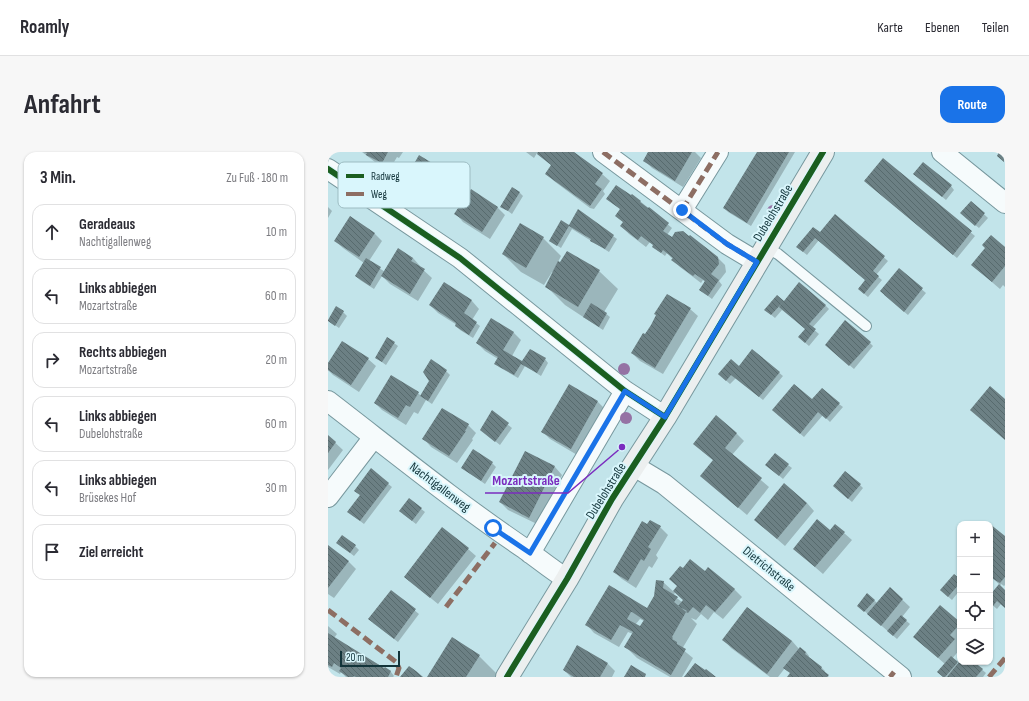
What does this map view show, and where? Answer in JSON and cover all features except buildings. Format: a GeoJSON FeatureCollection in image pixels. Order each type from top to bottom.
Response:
{"type":"FeatureCollection","features":[{"type":"Feature","properties":{"kind":"main road","name":"Dubelohstraße"},"geometry":{"type":"LineString","coordinates":[[507,677],[567,579],[612,499],[665,417],[823,152]]}},
{"type":"Feature","properties":{"kind":"street"},"geometry":{"type":"LineString","coordinates":[[603,152],[727,244],[761,255]]}},
{"type":"Feature","properties":{"kind":"street"},"geometry":{"type":"LineString","coordinates":[[682,210],[718,152]]}},
{"type":"Feature","properties":{"kind":"street"},"geometry":{"type":"LineString","coordinates":[[942,152],[1005,203]]}},
{"type":"Feature","properties":{"kind":"street"},"geometry":{"type":"LineString","coordinates":[[328,168],[338,175]]}},
{"type":"Feature","properties":{"kind":"street"},"geometry":{"type":"LineString","coordinates":[[387,208],[460,258],[625,391],[665,417]]}},
{"type":"Feature","properties":{"kind":"street"},"geometry":{"type":"LineString","coordinates":[[530,553],[625,391]]}},
{"type":"Feature","properties":{"kind":"street","name":"Nachtigallenweg"},"geometry":{"type":"LineString","coordinates":[[328,401],[493,528],[567,579]]}},
{"type":"Feature","properties":{"kind":"street"},"geometry":{"type":"LineString","coordinates":[[328,497],[374,436]]}},
{"type":"Feature","properties":{"kind":"street","name":"Dietrichstraße"},"geometry":{"type":"LineString","coordinates":[[634,466],[664,484],[895,675]]}},
{"type":"Feature","properties":{"kind":"lane"},"geometry":{"type":"LineString","coordinates":[[761,255],[778,254],[866,326]]}},
{"type":"Feature","properties":{"kind":"marked path"},"geometry":{"type":"LineString","coordinates":[[603,152],[727,244],[757,262]]}},
{"type":"Feature","properties":{"kind":"marked path"},"geometry":{"type":"LineString","coordinates":[[682,210],[718,152]]}},
{"type":"Feature","properties":{"kind":"marked path"},"geometry":{"type":"LineString","coordinates":[[446,607],[495,543]]}},
{"type":"Feature","properties":{"kind":"marked path"},"geometry":{"type":"LineString","coordinates":[[328,610],[396,662],[399,668],[396,677]]}},
{"type":"Feature","properties":{"kind":"marked path"},"geometry":{"type":"LineString","coordinates":[[989,677],[1005,658]]}},
{"type":"Feature","properties":{"kind":"marked path"},"geometry":{"type":"LineString","coordinates":[[890,677],[894,672]]}},
{"type":"Feature","properties":{"kind":"cycle path"},"geometry":{"type":"LineString","coordinates":[[507,677],[567,579],[612,499],[665,417],[823,152]]}},
{"type":"Feature","properties":{"kind":"cycle path"},"geometry":{"type":"LineString","coordinates":[[328,169],[338,176]]}},
{"type":"Feature","properties":{"kind":"cycle path"},"geometry":{"type":"LineString","coordinates":[[386,208],[460,258],[625,391],[665,417]]}},
{"type":"Feature","properties":{"kind":"place","name":"Mozartstraße"},"geometry":{"type":"Point","coordinates":[622,447]}},
{"type":"Feature","properties":{"kind":"route"},"geometry":{"type":"LineString","coordinates":[[493,528],[530,553],[625,391],[665,417],[757,262],[727,244],[682,210]]}}]}
